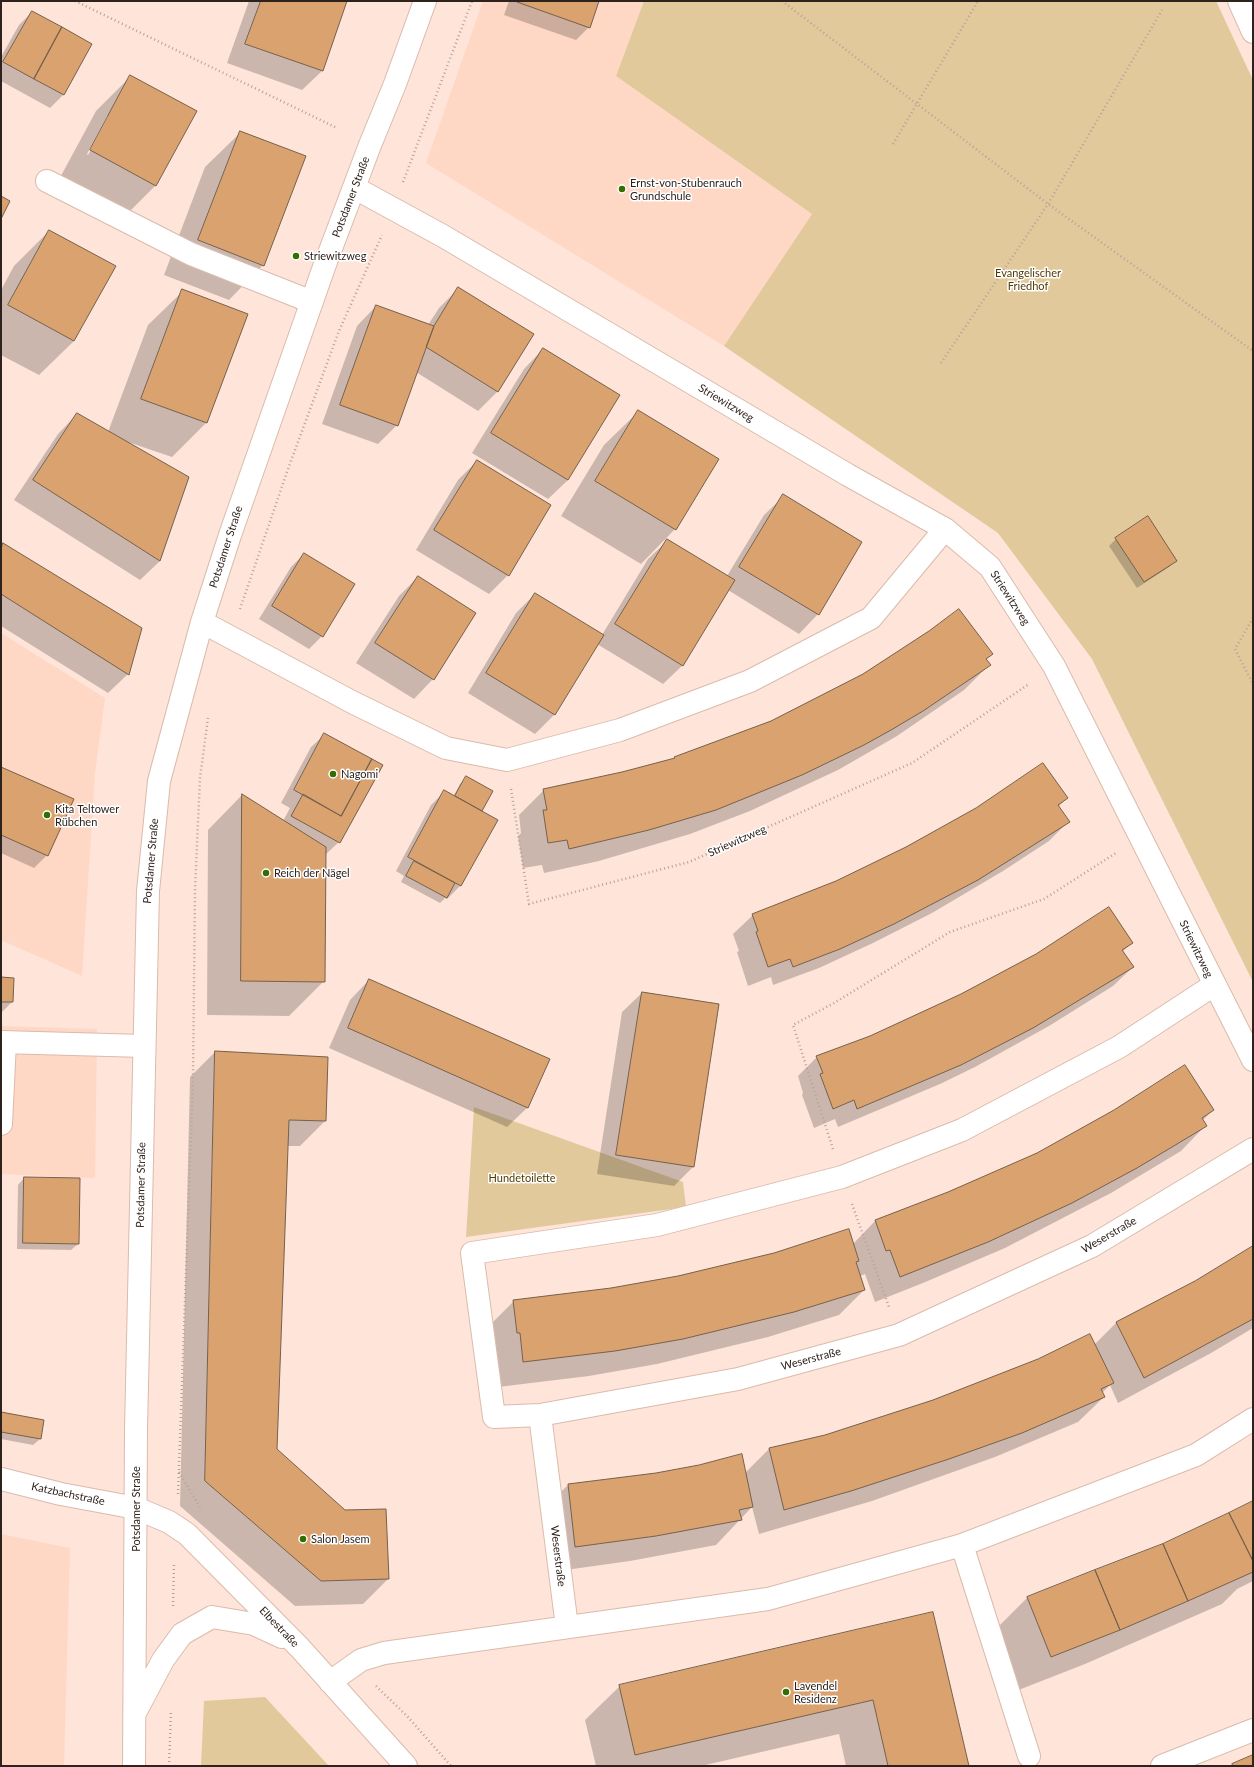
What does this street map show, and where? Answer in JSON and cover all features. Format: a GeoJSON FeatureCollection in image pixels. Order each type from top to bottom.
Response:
{"type":"FeatureCollection","features":[{"type":"Feature","properties":{"kind":"street","name":"Potsdamer Straße"},"geometry":{"type":"LineString","coordinates":[[134,1766],[136,1508],[144,1046],[148,891],[159,782],[202,622],[232,527],[312,302],[370,145],[396,84],[425,1]]}},
{"type":"Feature","properties":{"kind":"street"},"geometry":{"type":"LineString","coordinates":[[1239,1],[1253,32]]}},
{"type":"Feature","properties":{"kind":"street"},"geometry":{"type":"LineString","coordinates":[[47,181],[191,254],[312,302]]}},
{"type":"Feature","properties":{"kind":"street","name":"Striewitzweg"},"geometry":{"type":"LineString","coordinates":[[355,188],[443,236],[841,471],[945,529],[990,567],[1054,666],[1142,837],[1214,985],[1253,1060]]}},
{"type":"Feature","properties":{"kind":"street"},"geometry":{"type":"LineString","coordinates":[[202,622],[354,703],[446,748],[507,760],[620,730],[750,681],[871,618],[945,529]]}},
{"type":"Feature","properties":{"kind":"street"},"geometry":{"type":"LineString","coordinates":[[540,1415],[494,1417],[472,1253],[658,1225],[842,1177],[962,1130],[1119,1047],[1214,985]]}},
{"type":"Feature","properties":{"kind":"street"},"geometry":{"type":"LineString","coordinates":[[1,1124],[3,1042],[144,1046]]}},
{"type":"Feature","properties":{"kind":"street","name":"Weserstraße"},"geometry":{"type":"LineString","coordinates":[[566,1627],[540,1415],[738,1378],[899,1335],[1092,1246],[1253,1149]]}},
{"type":"Feature","properties":{"kind":"street"},"geometry":{"type":"LineString","coordinates":[[330,1682],[361,1660],[384,1653],[768,1598],[962,1545],[1196,1455],[1253,1419]]}},
{"type":"Feature","properties":{"kind":"street","name":"Katzbachstraße"},"geometry":{"type":"LineString","coordinates":[[1,1479],[61,1494],[136,1508]]}},
{"type":"Feature","properties":{"kind":"street","name":"Elbestraße"},"geometry":{"type":"LineString","coordinates":[[136,1508],[169,1522],[187,1534],[208,1553],[293,1642],[406,1766]]}},
{"type":"Feature","properties":{"kind":"street"},"geometry":{"type":"LineString","coordinates":[[962,1545],[1029,1756]]}},
{"type":"Feature","properties":{"kind":"street"},"geometry":{"type":"LineString","coordinates":[[135,1714],[163,1660],[182,1634],[212,1617],[254,1624],[293,1642]]}},
{"type":"Feature","properties":{"kind":"street"},"geometry":{"type":"LineString","coordinates":[[1162,1766],[1253,1730]]}},
{"type":"Feature","properties":{"kind":"path"},"geometry":{"type":"LineString","coordinates":[[75,1],[337,128]]}},
{"type":"Feature","properties":{"kind":"path"},"geometry":{"type":"LineString","coordinates":[[230,637],[288,468],[336,338],[371,262],[412,161],[472,1]]}},
{"type":"Feature","properties":{"kind":"path"},"geometry":{"type":"LineString","coordinates":[[782,1],[1048,204],[1253,350]]}},
{"type":"Feature","properties":{"kind":"path"},"geometry":{"type":"LineString","coordinates":[[893,144],[978,1]]}},
{"type":"Feature","properties":{"kind":"path"},"geometry":{"type":"LineString","coordinates":[[941,363],[1048,204],[1162,10]]}},
{"type":"Feature","properties":{"kind":"path"},"geometry":{"type":"LineString","coordinates":[[1253,618],[1235,648],[1253,684]]}},
{"type":"Feature","properties":{"kind":"path","name":"Striewitzweg"},"geometry":{"type":"LineString","coordinates":[[507,760],[529,904],[689,862],[912,763],[1054,666]]}},
{"type":"Feature","properties":{"kind":"path"},"geometry":{"type":"LineString","coordinates":[[179,1471],[193,1079],[195,889],[200,778],[210,713]]}},
{"type":"Feature","properties":{"kind":"path"},"geometry":{"type":"LineString","coordinates":[[793,1025],[834,1004],[950,932],[1044,899],[1142,837]]}},
{"type":"Feature","properties":{"kind":"shaded area","name":"Ernst-von-Stubenrauch Grundschule"},"geometry":{"type":"Polygon","coordinates":[[[483,1],[644,1],[616,76],[812,214],[724,346],[426,163],[483,1]]]}},
{"type":"Feature","properties":{"kind":"shaded area","name":"Kita Teltower Rübchen"},"geometry":{"type":"Polygon","coordinates":[[[1,633],[105,698],[95,773],[82,976],[1,940],[1,633]]]}},
{"type":"Feature","properties":{"kind":"shaded area"},"geometry":{"type":"Polygon","coordinates":[[[1,1026],[97,1029],[95,1178],[1,1174],[1,1026]]]}},
{"type":"Feature","properties":{"kind":"shaded area"},"geometry":{"type":"Polygon","coordinates":[[[1,1534],[70,1548],[64,1766],[1,1766],[1,1534]]]}},
{"type":"Feature","properties":{"kind":"green space","name":"Evangelischer Friedhof"},"geometry":{"type":"Polygon","coordinates":[[[644,1],[1216,1],[1253,80],[1253,982],[1092,659],[998,533],[724,346],[812,214],[616,76],[644,1]]]}},
{"type":"Feature","properties":{"kind":"green space","name":"Hundetoilette"},"geometry":{"type":"Polygon","coordinates":[[[474,1107],[683,1182],[686,1207],[466,1237],[474,1107]]]}},
{"type":"Feature","properties":{"kind":"green space"},"geometry":{"type":"Polygon","coordinates":[[[265,1697],[329,1766],[201,1766],[204,1701],[265,1697]]]}},
{"type":"Feature","properties":{"kind":"building"},"geometry":{"type":"Polygon","coordinates":[[[261,1],[347,1],[323,71],[245,44],[261,1]]]}},
{"type":"Feature","properties":{"kind":"building"},"geometry":{"type":"Polygon","coordinates":[[[517,1],[599,1],[590,28],[517,1]]]}},
{"type":"Feature","properties":{"kind":"building"},"geometry":{"type":"Polygon","coordinates":[[[32,11],[62,27],[34,79],[3,62],[32,11]]]}},
{"type":"Feature","properties":{"kind":"building"},"geometry":{"type":"Polygon","coordinates":[[[62,27],[92,44],[64,95],[34,79],[62,27]]]}},
{"type":"Feature","properties":{"kind":"building"},"geometry":{"type":"Polygon","coordinates":[[[130,75],[197,111],[156,186],[90,150],[130,75]]]}},
{"type":"Feature","properties":{"kind":"building"},"geometry":{"type":"Polygon","coordinates":[[[240,131],[306,156],[264,266],[198,240],[240,131]]]}},
{"type":"Feature","properties":{"kind":"building"},"geometry":{"type":"Polygon","coordinates":[[[1,196],[10,201],[1,219],[1,196]]]}},
{"type":"Feature","properties":{"kind":"building"},"geometry":{"type":"Polygon","coordinates":[[[49,230],[116,266],[74,341],[8,305],[49,230]]]}},
{"type":"Feature","properties":{"kind":"building"},"geometry":{"type":"Polygon","coordinates":[[[458,287],[534,334],[498,392],[426,347],[434,326],[458,287]]]}},
{"type":"Feature","properties":{"kind":"building"},"geometry":{"type":"Polygon","coordinates":[[[182,289],[248,314],[207,423],[141,399],[182,289]]]}},
{"type":"Feature","properties":{"kind":"building"},"geometry":{"type":"Polygon","coordinates":[[[376,305],[434,326],[398,426],[340,405],[376,305]]]}},
{"type":"Feature","properties":{"kind":"building"},"geometry":{"type":"Polygon","coordinates":[[[543,348],[620,395],[568,480],[491,433],[543,348]]]}},
{"type":"Feature","properties":{"kind":"building"},"geometry":{"type":"Polygon","coordinates":[[[638,410],[719,459],[676,530],[595,481],[638,410]]]}},
{"type":"Feature","properties":{"kind":"building"},"geometry":{"type":"Polygon","coordinates":[[[77,413],[189,477],[160,561],[33,480],[77,413]]]}},
{"type":"Feature","properties":{"kind":"building"},"geometry":{"type":"Polygon","coordinates":[[[477,460],[551,505],[509,576],[434,530],[477,460]]]}},
{"type":"Feature","properties":{"kind":"building"},"geometry":{"type":"Polygon","coordinates":[[[783,494],[862,542],[819,615],[739,567],[783,494]]]}},
{"type":"Feature","properties":{"kind":"building"},"geometry":{"type":"Polygon","coordinates":[[[1148,516],[1177,561],[1144,582],[1115,538],[1148,516]]]}},
{"type":"Feature","properties":{"kind":"building"},"geometry":{"type":"Polygon","coordinates":[[[667,539],[735,580],[683,666],[615,624],[667,539]]]}},
{"type":"Feature","properties":{"kind":"building"},"geometry":{"type":"Polygon","coordinates":[[[3,543],[142,628],[129,675],[1,594],[1,550],[3,543]]]}},
{"type":"Feature","properties":{"kind":"building"},"geometry":{"type":"Polygon","coordinates":[[[304,553],[355,584],[323,637],[272,606],[304,553]]]}},
{"type":"Feature","properties":{"kind":"building"},"geometry":{"type":"Polygon","coordinates":[[[418,576],[476,613],[434,680],[375,643],[418,576]]]}},
{"type":"Feature","properties":{"kind":"building"},"geometry":{"type":"Polygon","coordinates":[[[535,593],[604,635],[555,715],[486,673],[535,593]]]}},
{"type":"Feature","properties":{"kind":"building"},"geometry":{"type":"Polygon","coordinates":[[[959,609],[993,654],[986,659],[991,665],[923,711],[891,730],[864,745],[802,775],[716,810],[649,830],[569,849],[567,840],[548,843],[543,810],[547,810],[543,789],[622,772],[675,758],[674,757],[771,721],[863,674],[929,631],[959,609]]]}},
{"type":"Feature","properties":{"kind":"building","name":"Nagomi"},"geometry":{"type":"Polygon","coordinates":[[[324,733],[372,759],[341,816],[294,790],[324,733]]]}},
{"type":"Feature","properties":{"kind":"building"},"geometry":{"type":"Polygon","coordinates":[[[372,759],[383,765],[340,843],[291,816],[303,794],[341,816],[372,759]]]}},
{"type":"Feature","properties":{"kind":"building"},"geometry":{"type":"Polygon","coordinates":[[[1043,763],[1068,798],[1058,805],[1070,822],[978,880],[894,924],[840,949],[793,967],[790,959],[768,967],[756,932],[758,931],[752,914],[836,881],[906,847],[976,808],[1043,763]]]}},
{"type":"Feature","properties":{"kind":"building"},"geometry":{"type":"Polygon","coordinates":[[[1,767],[74,799],[48,856],[1,835],[1,767]]]}},
{"type":"Feature","properties":{"kind":"building"},"geometry":{"type":"Polygon","coordinates":[[[466,776],[493,791],[482,811],[455,796],[466,776]]]}},
{"type":"Feature","properties":{"kind":"building"},"geometry":{"type":"Polygon","coordinates":[[[444,790],[498,820],[461,886],[408,857],[444,790]]]}},
{"type":"Feature","properties":{"kind":"building"},"geometry":{"type":"Polygon","coordinates":[[[242,794],[326,847],[325,982],[241,981],[242,794]]]}},
{"type":"Feature","properties":{"kind":"building"},"geometry":{"type":"Polygon","coordinates":[[[414,861],[455,883],[447,898],[406,876],[414,861]]]}},
{"type":"Feature","properties":{"kind":"building"},"geometry":{"type":"Polygon","coordinates":[[[1109,907],[1133,943],[1122,950],[1134,967],[1033,1028],[961,1065],[857,1109],[854,1100],[833,1109],[820,1074],[823,1073],[816,1056],[870,1036],[961,994],[1036,954],[1109,907]]]}},
{"type":"Feature","properties":{"kind":"building"},"geometry":{"type":"Polygon","coordinates":[[[1,977],[14,978],[13,1002],[1,1002],[1,977]]]}},
{"type":"Feature","properties":{"kind":"building"},"geometry":{"type":"Polygon","coordinates":[[[369,979],[550,1059],[528,1108],[348,1028],[369,979]]]}},
{"type":"Feature","properties":{"kind":"building"},"geometry":{"type":"Polygon","coordinates":[[[642,992],[719,1004],[694,1167],[616,1155],[642,992]]]}},
{"type":"Feature","properties":{"kind":"building"},"geometry":{"type":"Polygon","coordinates":[[[215,1051],[328,1057],[326,1121],[289,1120],[277,1449],[345,1510],[386,1509],[389,1579],[321,1581],[205,1481],[215,1051]]]}},
{"type":"Feature","properties":{"kind":"building"},"geometry":{"type":"Polygon","coordinates":[[[1185,1065],[1214,1110],[1202,1118],[1207,1126],[1137,1168],[1072,1203],[988,1242],[900,1277],[890,1250],[886,1251],[875,1220],[948,1192],[1037,1153],[1114,1110],[1185,1065]]]}},
{"type":"Feature","properties":{"kind":"building"},"geometry":{"type":"Polygon","coordinates":[[[24,1177],[80,1178],[79,1244],[23,1243],[24,1177]]]}},
{"type":"Feature","properties":{"kind":"building"},"geometry":{"type":"Polygon","coordinates":[[[849,1229],[859,1261],[856,1262],[865,1290],[794,1312],[683,1339],[615,1351],[523,1362],[520,1333],[517,1333],[513,1300],[611,1288],[678,1276],[774,1253],[849,1229]]]}},
{"type":"Feature","properties":{"kind":"building"},"geometry":{"type":"Polygon","coordinates":[[[1253,1246],[1253,1319],[1144,1378],[1116,1322],[1195,1281],[1253,1246]]]}},
{"type":"Feature","properties":{"kind":"building"},"geometry":{"type":"Polygon","coordinates":[[[1090,1334],[1114,1383],[1101,1389],[1105,1397],[1022,1433],[949,1459],[851,1491],[784,1510],[769,1448],[825,1435],[933,1400],[1038,1359],[1090,1334]]]}},
{"type":"Feature","properties":{"kind":"building"},"geometry":{"type":"Polygon","coordinates":[[[1,1412],[44,1420],[41,1439],[1,1432],[1,1412]]]}},
{"type":"Feature","properties":{"kind":"building"},"geometry":{"type":"Polygon","coordinates":[[[742,1454],[753,1507],[739,1510],[742,1520],[656,1536],[575,1547],[568,1484],[656,1473],[699,1465],[742,1454]]]}},
{"type":"Feature","properties":{"kind":"building"},"geometry":{"type":"Polygon","coordinates":[[[1253,1501],[1253,1561],[1229,1513],[1253,1501]]]}},
{"type":"Feature","properties":{"kind":"building"},"geometry":{"type":"Polygon","coordinates":[[[1229,1513],[1253,1561],[1253,1572],[1188,1601],[1163,1544],[1229,1513]]]}},
{"type":"Feature","properties":{"kind":"building"},"geometry":{"type":"Polygon","coordinates":[[[1163,1544],[1188,1601],[1120,1630],[1095,1570],[1163,1544]]]}},
{"type":"Feature","properties":{"kind":"building"},"geometry":{"type":"Polygon","coordinates":[[[1095,1570],[1120,1630],[1051,1657],[1027,1597],[1095,1570]]]}},
{"type":"Feature","properties":{"kind":"building","name":"Lavendel Residenz"},"geometry":{"type":"Polygon","coordinates":[[[933,1612],[969,1766],[888,1766],[873,1700],[635,1755],[619,1685],[933,1612]]]}},
{"type":"Feature","properties":{"kind":"building"},"geometry":{"type":"Polygon","coordinates":[[[1253,1755],[1253,1766],[1233,1766],[1232,1764],[1253,1755]]]}},
{"type":"Feature","properties":{"kind":"place","name":"Ernst-von-Stubenrauch Grundschule"},"geometry":{"type":"Point","coordinates":[622,189]}},
{"type":"Feature","properties":{"kind":"place","name":"Striewitzweg"},"geometry":{"type":"Point","coordinates":[296,256]}},
{"type":"Feature","properties":{"kind":"place","name":"Nagomi"},"geometry":{"type":"Point","coordinates":[333,774]}},
{"type":"Feature","properties":{"kind":"place","name":"Kita Teltower Rübchen"},"geometry":{"type":"Point","coordinates":[47,815]}},
{"type":"Feature","properties":{"kind":"place","name":"Reich der Nägel"},"geometry":{"type":"Point","coordinates":[266,873]}},
{"type":"Feature","properties":{"kind":"place","name":"Salon Jasem"},"geometry":{"type":"Point","coordinates":[303,1539]}},
{"type":"Feature","properties":{"kind":"place","name":"Lavendel Residenz"},"geometry":{"type":"Point","coordinates":[786,1692]}}]}
